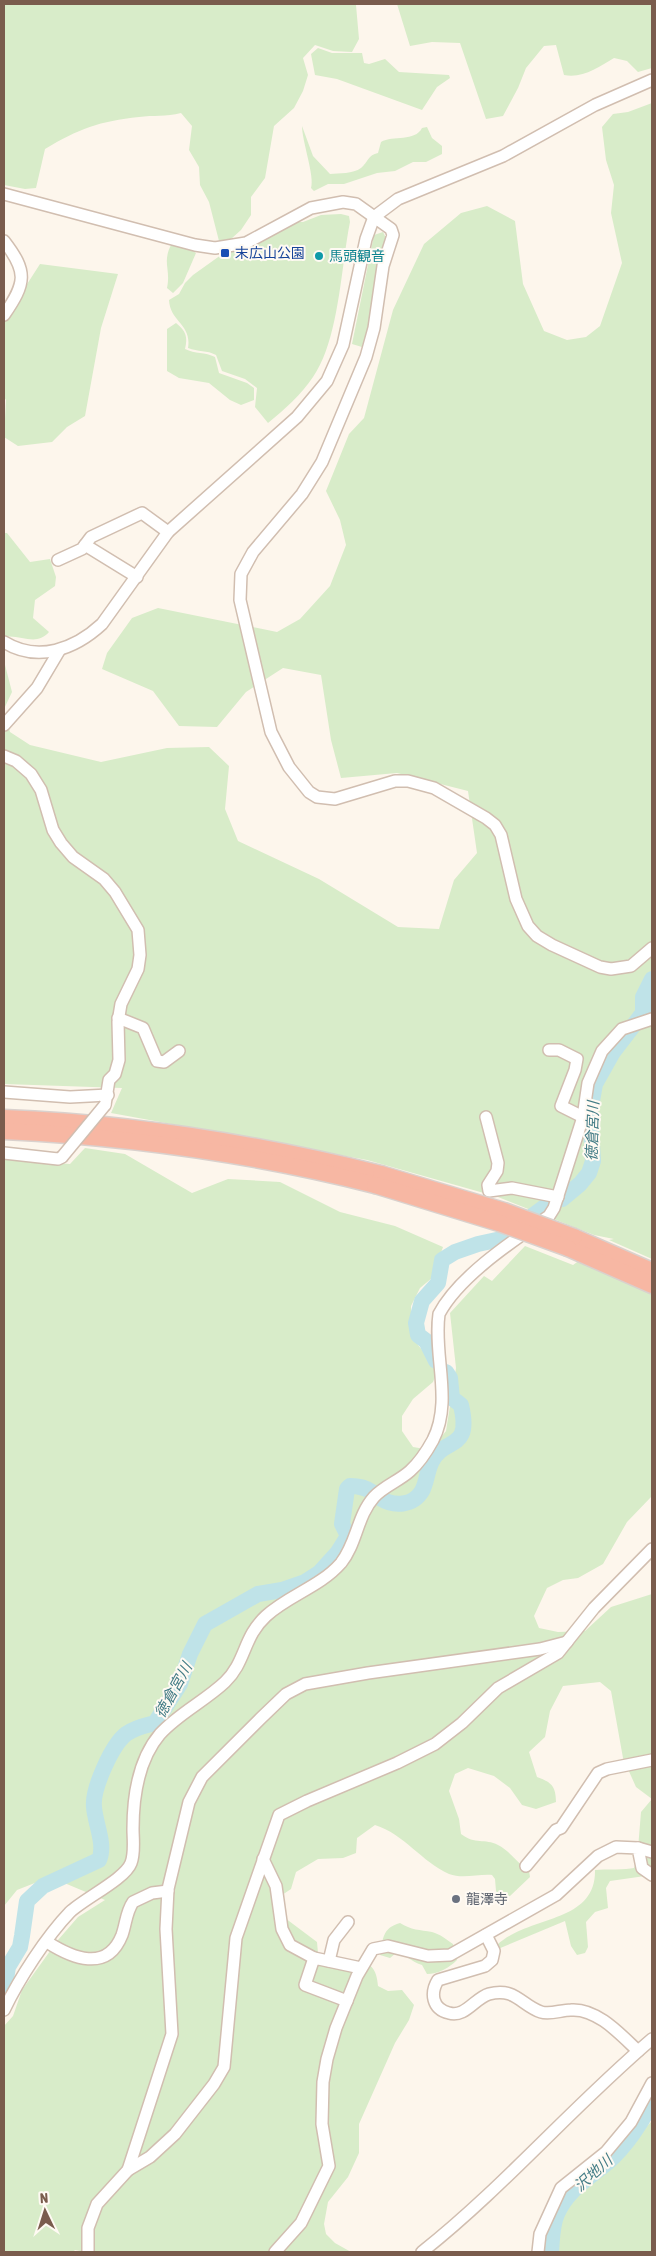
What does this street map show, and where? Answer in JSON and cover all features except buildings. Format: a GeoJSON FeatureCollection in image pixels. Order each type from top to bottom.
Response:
{"type":"FeatureCollection","features":[{"type":"Feature","properties":{"kind":"highway"},"geometry":{"type":"LineString","coordinates":[[4,1118],[133,1126],[205,1136],[314,1158],[378,1180]]}},
{"type":"Feature","properties":{"kind":"highway"},"geometry":{"type":"LineString","coordinates":[[4,1131],[69,1134],[204,1149],[378,1180],[504,1212],[571,1243],[652,1285]]}},
{"type":"Feature","properties":{"kind":"highway"},"geometry":{"type":"LineString","coordinates":[[571,1243],[652,1271]]}},
{"type":"Feature","properties":{"kind":"street"},"geometry":{"type":"LineString","coordinates":[[4,642],[39,654],[76,644],[102,624],[168,532],[185,514],[297,417],[327,381],[346,334],[366,239],[374,216],[398,199],[499,158],[595,105],[652,80]]}},
{"type":"Feature","properties":{"kind":"street"},"geometry":{"type":"LineString","coordinates":[[4,194],[194,245],[215,248],[246,243],[311,208],[343,202],[356,204],[390,229],[393,235],[383,266],[374,328],[366,357],[322,462],[302,494],[252,552],[241,574],[240,600],[271,732],[289,767],[309,792],[317,798],[334,800],[395,781],[408,781],[434,788],[486,818],[501,835],[516,899],[528,926],[537,936],[552,945],[600,967],[611,969],[631,966],[652,948]]}},
{"type":"Feature","properties":{"kind":"street"},"geometry":{"type":"LineString","coordinates":[[4,241],[22,272],[22,279],[4,315]]}},
{"type":"Feature","properties":{"kind":"street"},"geometry":{"type":"LineString","coordinates":[[58,560],[85,545],[91,537],[142,513],[168,532]]}},
{"type":"Feature","properties":{"kind":"street"},"geometry":{"type":"LineString","coordinates":[[85,545],[137,577]]}},
{"type":"Feature","properties":{"kind":"street"},"geometry":{"type":"LineString","coordinates":[[4,725],[37,688],[59,650]]}},
{"type":"Feature","properties":{"kind":"street"},"geometry":{"type":"LineString","coordinates":[[4,756],[16,761],[31,774],[41,790],[53,830],[73,858],[104,879],[115,892],[138,930],[140,955],[138,969],[121,1004],[118,1018],[119,1060],[115,1074],[109,1080],[107,1100],[62,1157],[58,1159],[4,1153]]}},
{"type":"Feature","properties":{"kind":"street"},"geometry":{"type":"LineString","coordinates":[[118,1018],[143,1028],[157,1061],[164,1062],[179,1051]]}},
{"type":"Feature","properties":{"kind":"street"},"geometry":{"type":"LineString","coordinates":[[4,2010],[47,1942],[70,1913],[87,1897],[123,1874],[131,1863],[133,1802],[137,1780],[153,1744],[161,1733],[225,1682],[240,1662],[247,1640],[256,1626],[269,1614],[326,1578],[348,1552],[369,1503],[377,1493],[409,1472],[419,1462],[432,1440],[439,1422],[442,1386],[438,1318],[440,1310],[465,1281],[549,1216],[558,1197],[583,1117],[588,1083],[602,1051],[622,1029],[652,1019]]}},
{"type":"Feature","properties":{"kind":"street"},"geometry":{"type":"LineString","coordinates":[[549,1050],[560,1050],[577,1059],[575,1070],[561,1106],[583,1117]]}},
{"type":"Feature","properties":{"kind":"street"},"geometry":{"type":"LineString","coordinates":[[4,1092],[107,1100]]}},
{"type":"Feature","properties":{"kind":"street"},"geometry":{"type":"LineString","coordinates":[[486,1117],[498,1163],[497,1171],[488,1185],[489,1190],[512,1188],[558,1197]]}},
{"type":"Feature","properties":{"kind":"street"},"geometry":{"type":"LineString","coordinates":[[88,2252],[88,2228],[97,2204],[128,2170],[150,2158],[175,2134],[214,2084],[224,2067],[233,1950],[243,1913],[275,1821],[283,1812],[397,1763],[435,1744],[462,1723],[498,1688],[558,1653],[594,1608],[652,1549]]}},
{"type":"Feature","properties":{"kind":"street"},"geometry":{"type":"LineString","coordinates":[[128,2170],[172,2034],[166,1929],[168,1891],[185,1813],[196,1786],[260,1718],[295,1689],[305,1684],[368,1673],[507,1654],[566,1642]]}},
{"type":"Feature","properties":{"kind":"street"},"geometry":{"type":"LineString","coordinates":[[526,1866],[556,1830],[561,1828],[598,1773],[607,1769],[652,1760]]}},
{"type":"Feature","properties":{"kind":"street"},"geometry":{"type":"LineString","coordinates":[[275,2252],[301,2223],[329,2166],[322,2124],[323,2082],[330,2048],[347,2000],[368,1954],[378,1947],[395,1947],[428,1956],[443,1957],[556,1895],[598,1856],[616,1847],[638,1848],[652,1852]]}},
{"type":"Feature","properties":{"kind":"street"},"geometry":{"type":"LineString","coordinates":[[638,1848],[642,1868],[652,1875]]}},
{"type":"Feature","properties":{"kind":"street"},"geometry":{"type":"LineString","coordinates":[[263,1858],[276,1886],[282,1929],[290,1945],[314,1958],[361,1968]]}},
{"type":"Feature","properties":{"kind":"street"},"geometry":{"type":"LineString","coordinates":[[47,1942],[65,1954],[78,1959],[102,1957],[108,1954],[118,1941],[133,1902],[152,1893],[168,1891]]}},
{"type":"Feature","properties":{"kind":"street"},"geometry":{"type":"LineString","coordinates":[[329,1962],[334,1940],[348,1922]]}},
{"type":"Feature","properties":{"kind":"street"},"geometry":{"type":"LineString","coordinates":[[486,1935],[494,1951],[492,1960],[484,1966],[438,1980],[432,1992],[435,2003],[440,2008],[454,2014],[460,2013],[487,1995],[510,1994],[543,2013],[572,2010],[590,2014],[638,2051]]}},
{"type":"Feature","properties":{"kind":"street"},"geometry":{"type":"LineString","coordinates":[[314,1958],[305,1985],[347,2000]]}},
{"type":"Feature","properties":{"kind":"street"},"geometry":{"type":"LineString","coordinates":[[422,2252],[475,2208],[550,2133],[652,2039]]}},
{"type":"Feature","properties":{"kind":"street"},"geometry":{"type":"LineString","coordinates":[[538,2252],[540,2234],[561,2188],[606,2152],[631,2122],[652,2083]]}},
{"type":"Feature","properties":{"kind":"green space"},"geometry":{"type":"Polygon","coordinates":[[[4,4],[359,4],[356,5],[359,39],[352,52],[333,51],[315,45],[303,58],[308,75],[303,91],[294,108],[274,126],[265,178],[251,197],[251,215],[241,230],[231,239],[219,241],[209,202],[200,185],[199,167],[189,150],[192,126],[181,113],[112,121],[79,131],[45,149],[36,188],[25,189],[4,185],[4,4]]]}},
{"type":"Feature","properties":{"kind":"green space"},"geometry":{"type":"Polygon","coordinates":[[[397,4],[652,4],[652,68],[638,72],[627,61],[614,58],[584,74],[564,75],[556,45],[544,46],[526,68],[503,116],[486,119],[460,43],[432,42],[410,46],[397,4]]]}},
{"type":"Feature","properties":{"kind":"green space"},"geometry":{"type":"Polygon","coordinates":[[[318,48],[332,53],[362,53],[364,63],[369,64],[385,59],[399,72],[449,75],[450,78],[437,87],[422,110],[337,79],[315,75],[311,54],[318,48]]]}},
{"type":"Feature","properties":{"kind":"green space"},"geometry":{"type":"Polygon","coordinates":[[[652,103],[652,1259],[609,1240],[614,1239],[594,1235],[498,1197],[367,1160],[111,1113],[122,1088],[4,1084],[4,709],[10,732],[30,745],[101,762],[167,748],[209,747],[229,766],[225,809],[238,841],[319,879],[398,927],[439,929],[454,880],[477,853],[468,791],[397,773],[341,778],[331,740],[321,675],[283,668],[246,692],[217,727],[179,726],[153,691],[102,669],[107,653],[132,618],[158,608],[277,632],[300,619],[330,586],[346,545],[340,520],[326,491],[349,434],[364,418],[393,310],[424,244],[461,213],[487,206],[515,221],[523,284],[544,331],[567,340],[586,337],[600,326],[622,263],[611,213],[614,185],[606,160],[602,127],[613,114],[628,112],[652,103]]]}},
{"type":"Feature","properties":{"kind":"green space"},"geometry":{"type":"Polygon","coordinates":[[[302,126],[313,156],[330,174],[358,170],[370,157],[378,153],[381,142],[409,137],[419,132],[422,128],[427,127],[432,138],[442,146],[442,154],[426,162],[413,162],[395,171],[377,173],[344,184],[328,184],[314,191],[311,188],[311,176],[302,126]]]}},
{"type":"Feature","properties":{"kind":"green space"},"geometry":{"type":"Polygon","coordinates":[[[341,214],[349,216],[350,222],[334,323],[322,362],[303,390],[268,423],[255,407],[257,388],[245,379],[222,371],[216,355],[188,348],[187,333],[173,313],[169,300],[179,294],[185,283],[193,275],[228,250],[292,225],[294,222],[303,222],[321,215],[341,214]]]}},
{"type":"Feature","properties":{"kind":"green space"},"geometry":{"type":"Polygon","coordinates":[[[383,232],[387,240],[372,315],[362,347],[352,344],[374,235],[383,232]]]}},
{"type":"Feature","properties":{"kind":"green space"},"geometry":{"type":"Polygon","coordinates":[[[181,244],[196,253],[183,283],[173,293],[167,288],[167,257],[171,245],[181,244]]]}},
{"type":"Feature","properties":{"kind":"green space"},"geometry":{"type":"Polygon","coordinates":[[[40,264],[118,274],[101,328],[85,416],[67,427],[52,442],[18,446],[4,437],[6,400],[4,397],[4,320],[40,264]]]}},
{"type":"Feature","properties":{"kind":"green space"},"geometry":{"type":"Polygon","coordinates":[[[176,323],[185,334],[185,349],[215,357],[219,373],[247,383],[254,388],[254,400],[241,405],[230,400],[209,383],[179,378],[167,371],[167,329],[176,323]]]}},
{"type":"Feature","properties":{"kind":"green space"},"geometry":{"type":"Polygon","coordinates":[[[4,533],[7,533],[30,562],[50,559],[56,577],[55,586],[35,600],[33,618],[49,632],[39,639],[4,637],[4,533]]]}},
{"type":"Feature","properties":{"kind":"green space"},"geometry":{"type":"Polygon","coordinates":[[[4,661],[12,692],[4,709],[4,661]]]}},
{"type":"Feature","properties":{"kind":"green space"},"geometry":{"type":"Polygon","coordinates":[[[85,1148],[125,1154],[192,1193],[228,1179],[280,1182],[340,1212],[395,1226],[443,1247],[432,1278],[420,1288],[411,1306],[411,1320],[418,1345],[438,1369],[433,1382],[413,1399],[402,1416],[402,1431],[413,1447],[431,1450],[446,1431],[456,1368],[450,1313],[484,1276],[492,1281],[525,1246],[573,1265],[580,1260],[652,1294],[652,1496],[627,1522],[603,1564],[578,1578],[563,1580],[547,1588],[534,1616],[539,1628],[558,1632],[585,1631],[611,1607],[652,1594],[652,1799],[636,1787],[623,1758],[611,1691],[600,1682],[563,1686],[550,1711],[545,1737],[529,1752],[537,1777],[546,1781],[554,1788],[556,1802],[536,1809],[522,1805],[510,1788],[494,1776],[468,1768],[455,1774],[449,1791],[459,1819],[461,1834],[471,1839],[498,1845],[529,1871],[530,1877],[510,1896],[500,1898],[496,1891],[495,1879],[492,1875],[459,1876],[449,1874],[430,1863],[395,1835],[375,1825],[357,1838],[356,1853],[343,1858],[318,1859],[296,1872],[291,1889],[282,1895],[285,1918],[317,1942],[318,1953],[338,1965],[360,1963],[371,1966],[377,1977],[378,1986],[388,1991],[402,1990],[414,2005],[409,2020],[395,2043],[359,2124],[359,2153],[348,2177],[328,2202],[324,2224],[326,2234],[335,2243],[351,2252],[85,2252],[75,2250],[73,2252],[4,2252],[4,2026],[13,2016],[22,1990],[58,1940],[78,1917],[105,1900],[50,1877],[17,1890],[4,1906],[4,1159],[70,1164],[85,1148]]]}},
{"type":"Feature","properties":{"kind":"green space"},"geometry":{"type":"Polygon","coordinates":[[[652,1799],[652,1875],[610,1881],[606,1888],[608,1908],[595,1912],[586,1922],[588,1947],[585,1953],[577,1955],[571,1946],[565,1921],[498,1949],[497,1945],[510,1935],[573,1910],[584,1900],[592,1887],[595,1870],[634,1868],[637,1861],[641,1812],[652,1799]]]}},
{"type":"Feature","properties":{"kind":"green space"},"geometry":{"type":"Polygon","coordinates":[[[400,1923],[443,1937],[453,1944],[457,1960],[443,1970],[427,1974],[422,1965],[403,1955],[396,1953],[390,1958],[380,1955],[384,1935],[394,1925],[400,1923]]]}},
{"type":"Feature","properties":{"kind":"green space"},"geometry":{"type":"Polygon","coordinates":[[[652,2121],[652,2252],[556,2252],[558,2221],[563,2214],[567,2196],[610,2164],[652,2121]]]}},
{"type":"Feature","properties":{"kind":"waterway","name":"徳倉宮川"},"geometry":{"type":"LineString","coordinates":[[562,1199],[580,1184],[589,1173],[593,1161],[590,1112],[595,1084],[613,1052],[643,1013],[643,997],[652,979]]}},
{"type":"Feature","properties":{"kind":"waterway","name":"徳倉宮川"},"geometry":{"type":"LineString","coordinates":[[436,1361],[426,1341],[418,1335],[416,1323],[422,1301],[438,1283],[442,1260],[455,1252],[501,1239],[550,1203]]}},
{"type":"Feature","properties":{"kind":"waterway","name":"徳倉宮川"},"geometry":{"type":"LineString","coordinates":[[380,1498],[397,1504],[414,1500],[422,1491],[430,1465],[437,1453],[460,1437],[463,1430],[461,1405],[452,1398],[450,1378],[446,1372]]}},
{"type":"Feature","properties":{"kind":"waterway","name":"徳倉宮川"},"geometry":{"type":"LineString","coordinates":[[4,1991],[8,1967],[20,1947],[27,1901],[43,1886],[99,1860],[101,1854],[100,1834],[94,1799],[104,1768],[109,1757],[126,1734],[137,1728],[155,1723],[180,1684],[190,1654],[205,1624],[258,1594],[282,1590],[305,1582],[319,1573],[338,1552],[348,1536],[342,1524],[347,1489],[350,1486],[356,1486],[372,1492]]}},
{"type":"Feature","properties":{"kind":"waterway","name":"沢地川"},"geometry":{"type":"LineString","coordinates":[[551,2252],[554,2223],[561,2205],[572,2191],[620,2150],[638,2126],[652,2101]]}},
{"type":"Feature","properties":{"kind":"place","name":"末広山公園"},"geometry":{"type":"Point","coordinates":[225,253]}},
{"type":"Feature","properties":{"kind":"place","name":"馬頭観音"},"geometry":{"type":"Point","coordinates":[319,256]}},
{"type":"Feature","properties":{"kind":"place","name":"龍澤寺"},"geometry":{"type":"Point","coordinates":[456,1899]}}]}
